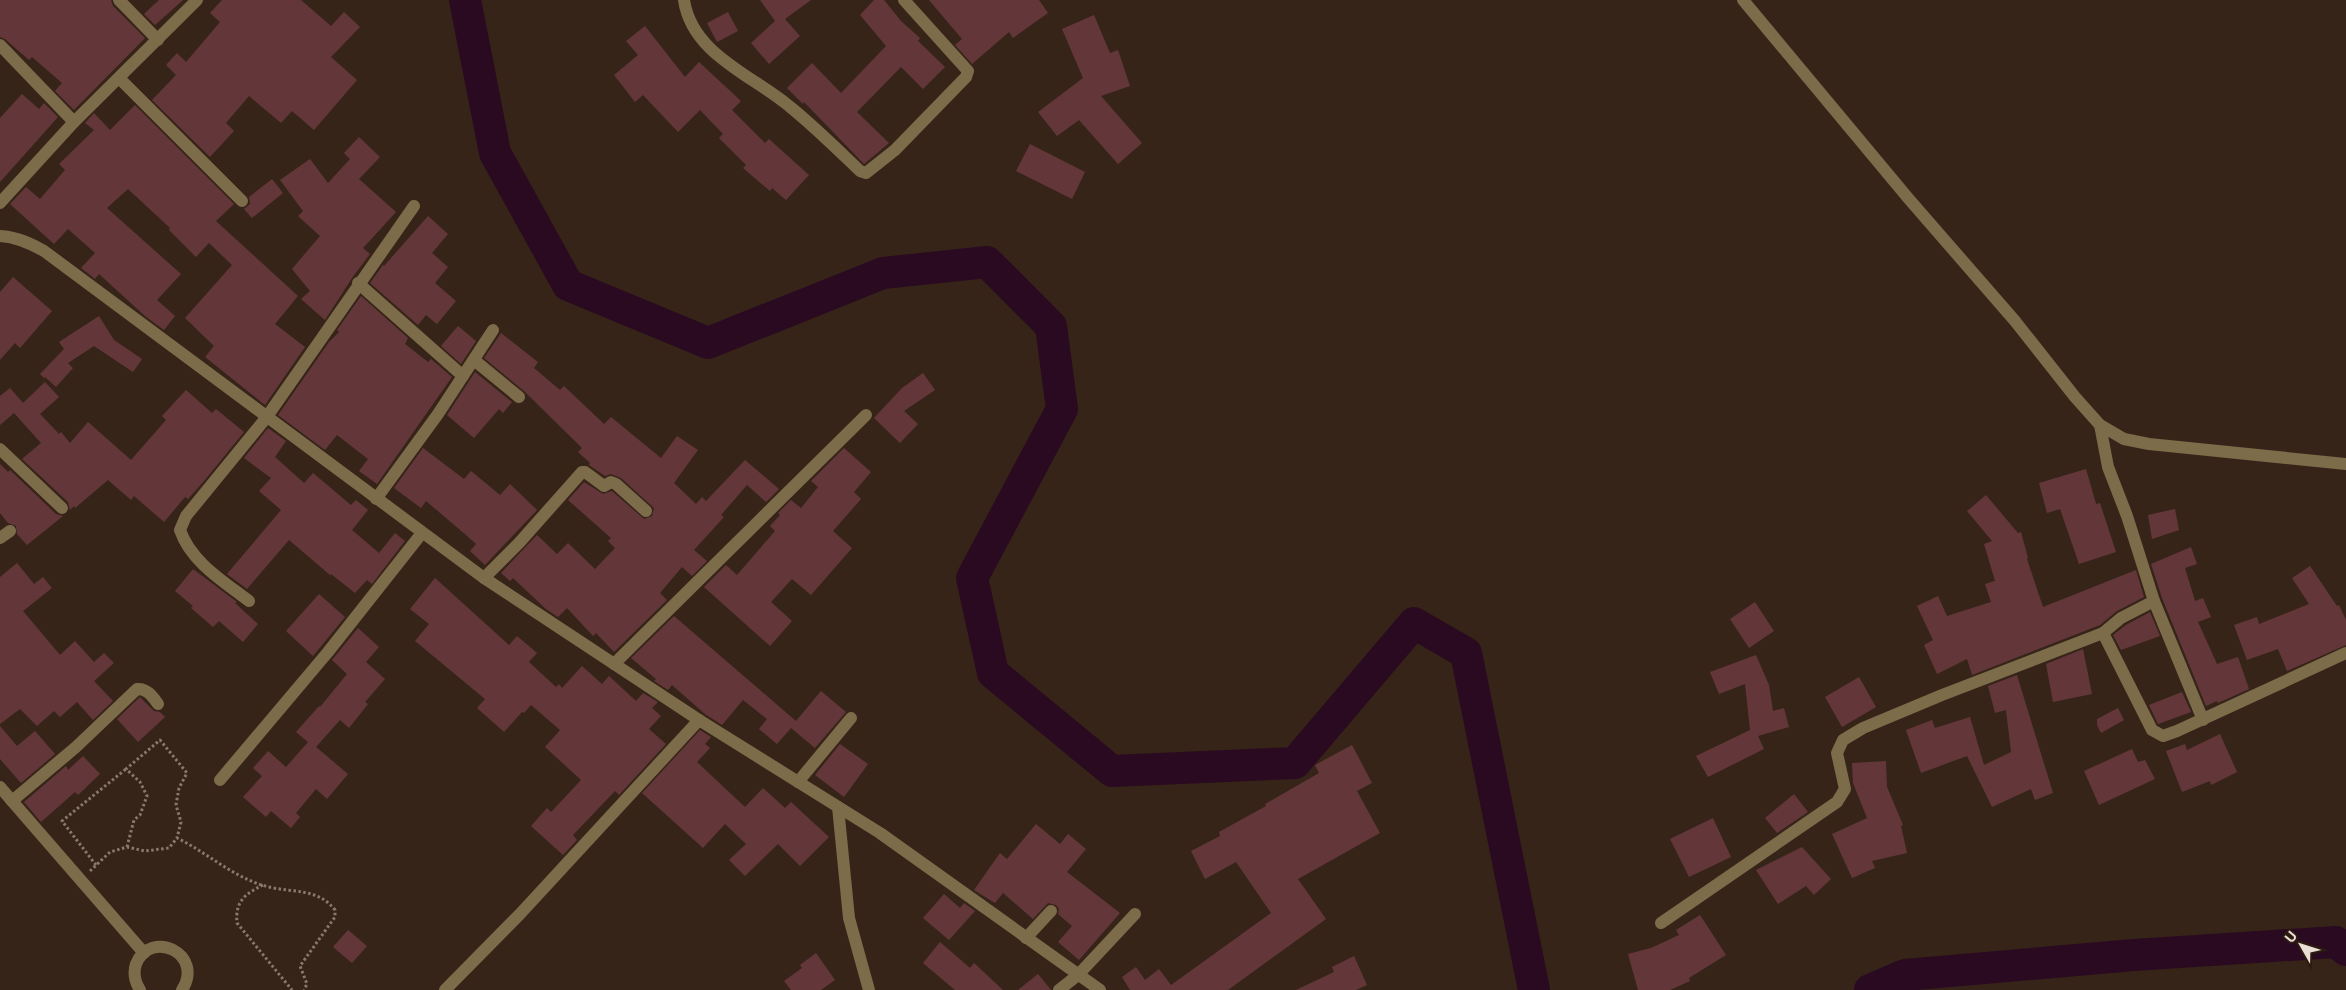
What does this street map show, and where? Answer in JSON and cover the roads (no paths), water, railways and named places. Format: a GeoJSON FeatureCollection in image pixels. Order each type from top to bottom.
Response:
{"type":"FeatureCollection","features":[{"type":"Feature","properties":{"kind":"street"},"geometry":{"type":"LineString","coordinates":[[119,0],[158,40]]}},
{"type":"Feature","properties":{"kind":"street"},"geometry":{"type":"LineString","coordinates":[[0,203],[74,122],[196,0]]}},
{"type":"Feature","properties":{"kind":"street"},"geometry":{"type":"LineString","coordinates":[[686,1],[690,25],[700,38],[718,55],[789,105],[860,170],[866,173],[895,150],[966,77],[968,71],[904,0]]}},
{"type":"Feature","properties":{"kind":"street"},"geometry":{"type":"LineString","coordinates":[[1743,0],[1908,198],[2015,321],[2075,398],[2100,425],[2124,438],[2149,444],[2346,464]]}},
{"type":"Feature","properties":{"kind":"street"},"geometry":{"type":"LineString","coordinates":[[0,45],[74,122]]}},
{"type":"Feature","properties":{"kind":"street"},"geometry":{"type":"LineString","coordinates":[[119,78],[242,201]]}},
{"type":"Feature","properties":{"kind":"street"},"geometry":{"type":"LineString","coordinates":[[249,601],[207,569],[186,546],[180,530],[186,516],[266,418],[358,283],[414,206]]}},
{"type":"Feature","properties":{"kind":"street"},"geometry":{"type":"LineString","coordinates":[[0,236],[15,237],[44,251],[266,418],[484,578],[699,720],[880,833],[1100,990]]}},
{"type":"Feature","properties":{"kind":"street"},"geometry":{"type":"LineString","coordinates":[[358,283],[463,376]]}},
{"type":"Feature","properties":{"kind":"street"},"geometry":{"type":"LineString","coordinates":[[376,499],[494,330]]}},
{"type":"Feature","properties":{"kind":"street"},"geometry":{"type":"LineString","coordinates":[[474,360],[519,396]]}},
{"type":"Feature","properties":{"kind":"street"},"geometry":{"type":"LineString","coordinates":[[614,664],[866,415]]}},
{"type":"Feature","properties":{"kind":"street"},"geometry":{"type":"LineString","coordinates":[[2100,425],[2108,467],[2127,516],[2154,601],[2203,720]]}},
{"type":"Feature","properties":{"kind":"street"},"geometry":{"type":"LineString","coordinates":[[0,449],[62,508]]}},
{"type":"Feature","properties":{"kind":"street"},"geometry":{"type":"LineString","coordinates":[[484,578],[519,543],[582,472],[585,472],[604,486],[611,482],[616,484],[646,511]]}},
{"type":"Feature","properties":{"kind":"street"},"geometry":{"type":"LineString","coordinates":[[220,780],[328,652],[422,533]]}},
{"type":"Feature","properties":{"kind":"street"},"geometry":{"type":"LineString","coordinates":[[1661,923],[1837,802],[1845,789],[1837,753],[1844,740],[1863,728],[1942,695],[2103,633],[2121,618],[2154,601]]}},
{"type":"Feature","properties":{"kind":"street"},"geometry":{"type":"LineString","coordinates":[[2103,633],[2152,730],[2164,736],[2203,720],[2346,653]]}},
{"type":"Feature","properties":{"kind":"street"},"geometry":{"type":"LineString","coordinates":[[12,801],[76,746],[137,689],[141,688],[150,693],[158,704]]}},
{"type":"Feature","properties":{"kind":"street"},"geometry":{"type":"LineString","coordinates":[[798,782],[851,718]]}},
{"type":"Feature","properties":{"kind":"street"},"geometry":{"type":"LineString","coordinates":[[446,990],[520,914],[699,720]]}},
{"type":"Feature","properties":{"kind":"street"},"geometry":{"type":"LineString","coordinates":[[0,787],[144,953]]}},
{"type":"Feature","properties":{"kind":"street"},"geometry":{"type":"LineString","coordinates":[[838,807],[849,918],[869,990]]}},
{"type":"Feature","properties":{"kind":"street"},"geometry":{"type":"LineString","coordinates":[[1026,938],[1051,911]]}},
{"type":"Feature","properties":{"kind":"street"},"geometry":{"type":"LineString","coordinates":[[1059,990],[1078,975],[1136,914]]}},
{"type":"Feature","properties":{"kind":"street"},"geometry":{"type":"LineString","coordinates":[[140,990],[134,974],[135,966],[144,953],[151,949],[167,947],[180,955],[188,969],[188,977],[182,990]]}},
{"type":"Feature","properties":{"kind":"waterway"},"geometry":{"type":"LineString","coordinates":[[465,0],[495,153],[568,285],[708,343],[883,273],[987,262],[1051,326],[1062,409],[972,578],[993,673],[1112,771],[1295,763],[1414,623],[1466,653],[1534,990]]}},
{"type":"Feature","properties":{"kind":"waterway"},"geometry":{"type":"LineString","coordinates":[[1870,990],[1905,975],[2134,955],[2336,942],[2346,950]]}}]}
